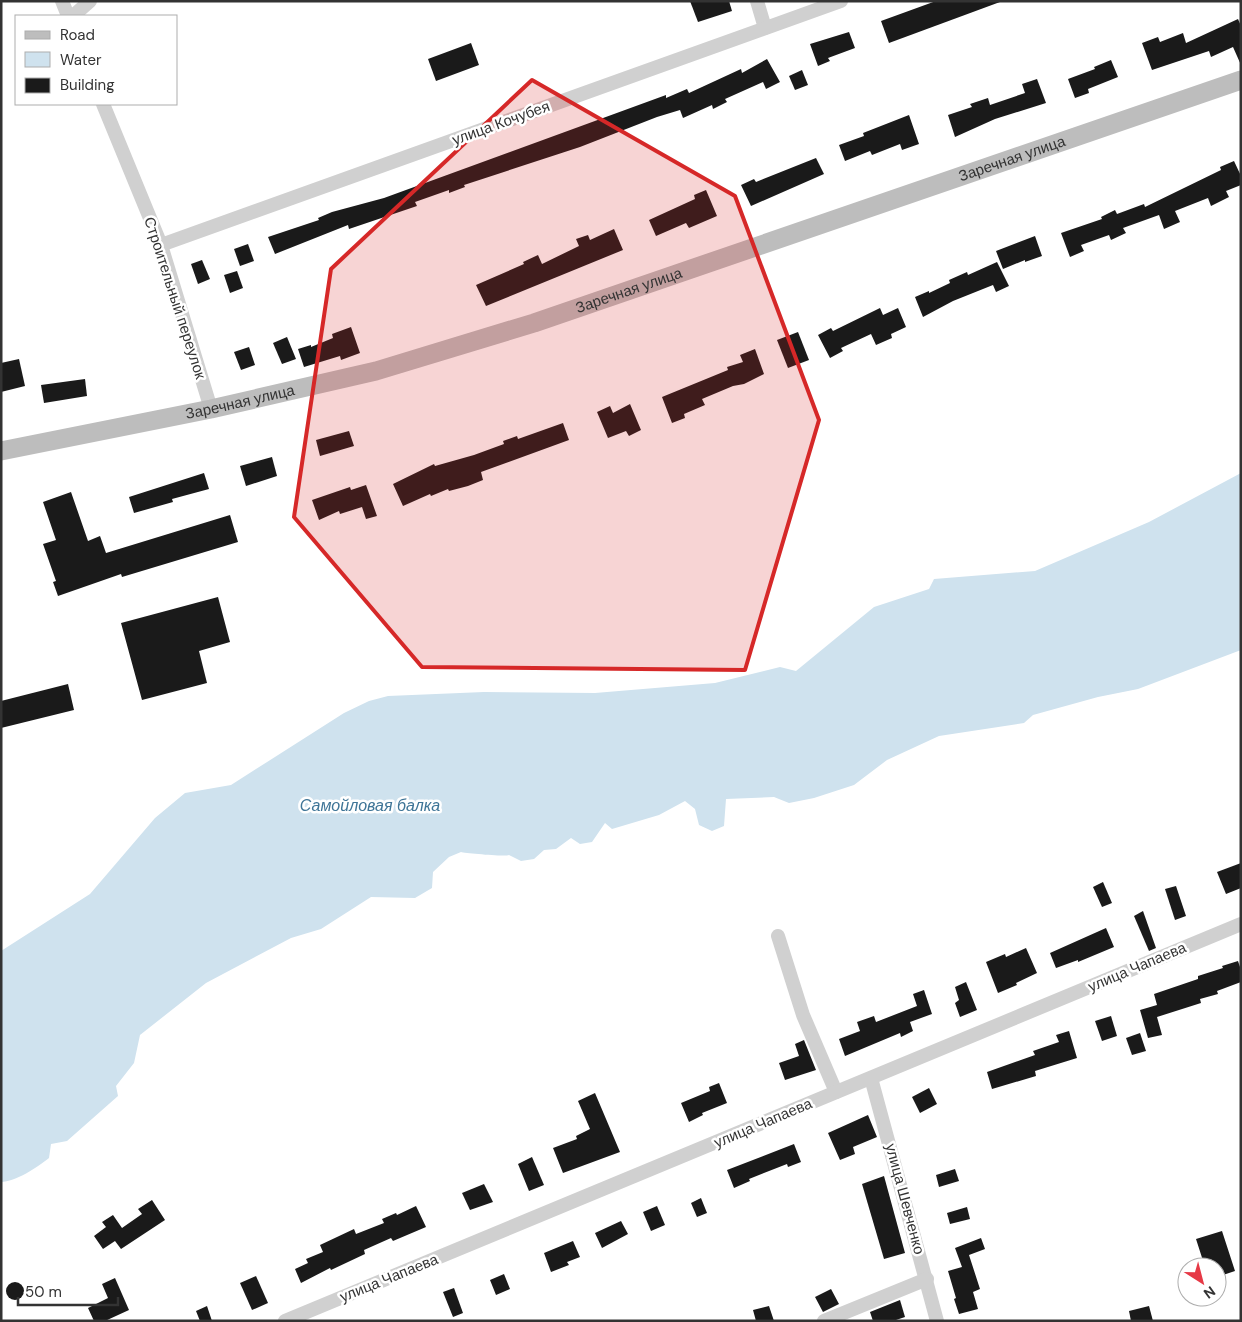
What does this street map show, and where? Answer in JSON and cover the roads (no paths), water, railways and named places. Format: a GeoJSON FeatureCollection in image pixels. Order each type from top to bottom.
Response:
{"type":"FeatureCollection","features":[{"type":"Feature","properties":{"kind":"main road","name":"Заречная улица"},"geometry":{"type":"LineString","coordinates":[[1,451],[211,409],[376,370],[534,323],[1241,80]]}},
{"type":"Feature","properties":{"kind":"street"},"geometry":{"type":"LineString","coordinates":[[62,1],[68,15]]}},
{"type":"Feature","properties":{"kind":"street"},"geometry":{"type":"LineString","coordinates":[[74,15],[90,1]]}},
{"type":"Feature","properties":{"kind":"street"},"geometry":{"type":"LineString","coordinates":[[757,1],[765,28]]}},
{"type":"Feature","properties":{"kind":"street","name":"улица Кочубея"},"geometry":{"type":"LineString","coordinates":[[161,245],[841,1]]}},
{"type":"Feature","properties":{"kind":"street","name":"Строительный переулок"},"geometry":{"type":"LineString","coordinates":[[103,105],[161,245],[211,409]]}},
{"type":"Feature","properties":{"kind":"street","name":"улица Чапаева"},"geometry":{"type":"LineString","coordinates":[[285,1321],[1241,924]]}},
{"type":"Feature","properties":{"kind":"street"},"geometry":{"type":"LineString","coordinates":[[778,936],[803,1015],[836,1092]]}},
{"type":"Feature","properties":{"kind":"street","name":"улица Шевченко"},"geometry":{"type":"LineString","coordinates":[[871,1078],[938,1321]]}},
{"type":"Feature","properties":{"kind":"street"},"geometry":{"type":"LineString","coordinates":[[824,1321],[927,1279]]}},
{"type":"Feature","properties":{"kind":"water","name":"Самойловая балка"},"geometry":{"type":"Polygon","coordinates":[[[1241,473],[1241,650],[1138,689],[1098,697],[1033,715],[1024,723],[939,736],[887,760],[854,785],[814,798],[789,803],[774,797],[726,799],[724,826],[712,831],[699,825],[695,809],[685,801],[659,815],[612,829],[605,823],[592,842],[580,844],[571,838],[556,849],[544,850],[534,859],[521,861],[509,855],[461,852],[449,857],[433,872],[432,888],[415,898],[371,897],[321,929],[291,938],[206,983],[140,1035],[134,1063],[116,1086],[118,1096],[67,1141],[51,1144],[49,1158],[44,1162],[19,1177],[1,1182],[1,951],[90,894],[155,818],[185,793],[231,785],[344,713],[369,701],[388,696],[484,692],[595,693],[715,683],[780,667],[796,671],[874,607],[929,589],[934,579],[1035,571],[1149,522],[1241,473]]]}}]}
